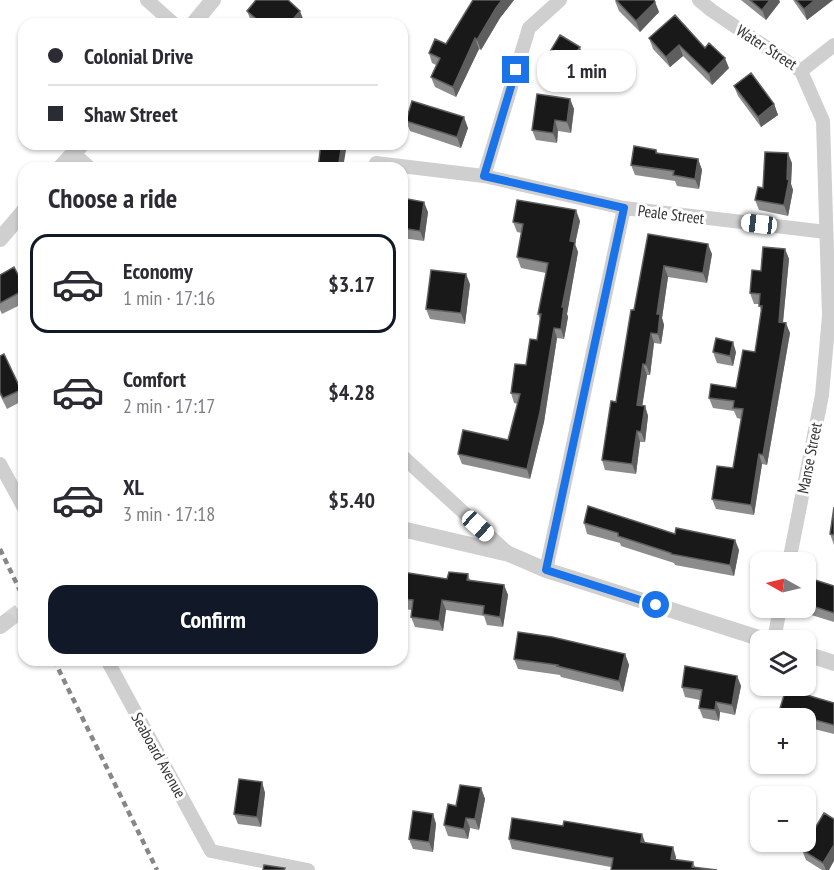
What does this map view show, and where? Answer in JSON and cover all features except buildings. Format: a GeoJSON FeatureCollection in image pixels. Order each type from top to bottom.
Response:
{"type":"FeatureCollection","features":[{"type":"Feature","properties":{"kind":"street"},"geometry":{"type":"LineString","coordinates":[[147,0],[167,18]]}},
{"type":"Feature","properties":{"kind":"street"},"geometry":{"type":"LineString","coordinates":[[198,18],[213,0]]}},
{"type":"Feature","properties":{"kind":"street"},"geometry":{"type":"LineString","coordinates":[[484,176],[529,27],[560,0]]}},
{"type":"Feature","properties":{"kind":"street","name":"Water Street"},"geometry":{"type":"LineString","coordinates":[[699,0],[801,71],[834,45]]}},
{"type":"Feature","properties":{"kind":"street","name":"Manse Street"},"geometry":{"type":"LineString","coordinates":[[791,552],[822,395],[829,316],[823,121],[801,71]]}},
{"type":"Feature","properties":{"kind":"street"},"geometry":{"type":"LineString","coordinates":[[65,162],[76,150]]}},
{"type":"Feature","properties":{"kind":"street","name":"Peale Street"},"geometry":{"type":"LineString","coordinates":[[408,166],[484,176],[624,208],[826,232]]}},
{"type":"Feature","properties":{"kind":"street"},"geometry":{"type":"LineString","coordinates":[[546,570],[624,208]]}},
{"type":"Feature","properties":{"kind":"street"},"geometry":{"type":"LineString","coordinates":[[0,239],[18,218]]}},
{"type":"Feature","properties":{"kind":"street"},"geometry":{"type":"LineString","coordinates":[[408,461],[509,554]]}},
{"type":"Feature","properties":{"kind":"street"},"geometry":{"type":"LineString","coordinates":[[0,464],[18,497]]}},
{"type":"Feature","properties":{"kind":"street"},"geometry":{"type":"LineString","coordinates":[[408,530],[509,554],[546,570],[750,635]]}},
{"type":"Feature","properties":{"kind":"street"},"geometry":{"type":"LineString","coordinates":[[816,657],[834,663]]}},
{"type":"Feature","properties":{"kind":"street","name":"Seaboard Avenue"},"geometry":{"type":"LineString","coordinates":[[110,666],[211,851],[308,870]]}},
{"type":"Feature","properties":{"kind":"tunnel"},"geometry":{"type":"LineString","coordinates":[[7,621],[18,613]]}},
{"type":"Feature","properties":{"kind":"railway"},"geometry":{"type":"LineString","coordinates":[[0,549],[18,586]]}},
{"type":"Feature","properties":{"kind":"railway"},"geometry":{"type":"LineString","coordinates":[[57,666],[157,870]]}},
{"type":"Feature","properties":{"kind":"route"},"geometry":{"type":"LineString","coordinates":[[516,70],[484,176],[624,208],[546,570],[656,605]]}}]}
